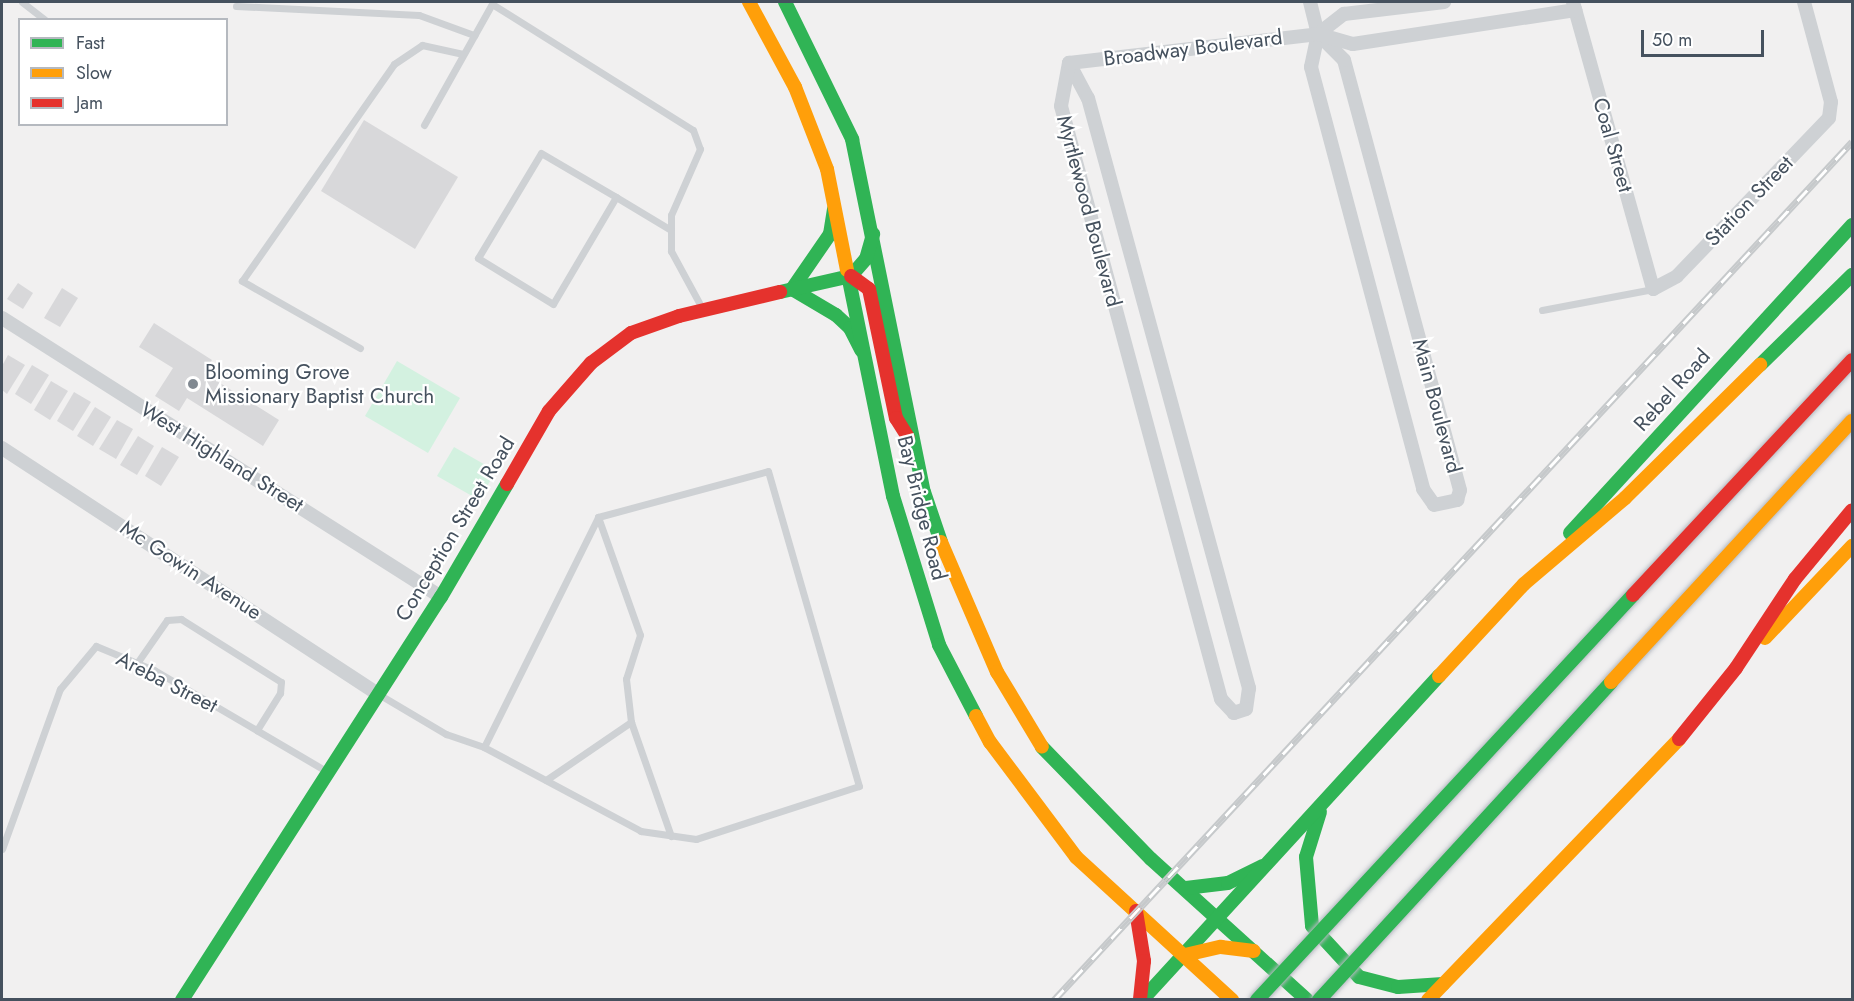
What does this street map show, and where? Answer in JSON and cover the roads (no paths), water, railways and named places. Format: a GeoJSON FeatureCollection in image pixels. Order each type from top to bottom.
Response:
{"type":"FeatureCollection","features":[{"type":"Feature","properties":{"kind":"main road","name":"Bay Bridge Road"},"geometry":{"type":"LineString","coordinates":[[749,2],[795,87],[835,203],[893,496],[939,645],[990,742],[1076,857],[1232,999]]}},
{"type":"Feature","properties":{"kind":"main road","name":"Bay Bridge Road"},"geometry":{"type":"LineString","coordinates":[[786,3],[852,139],[874,230],[924,492],[956,582],[997,672],[1044,751],[1186,888],[1308,999]]}},
{"type":"Feature","properties":{"kind":"main road"},"geometry":{"type":"LineString","coordinates":[[835,203],[830,234],[792,289],[850,328],[868,364]]}},
{"type":"Feature","properties":{"kind":"main road","name":"Rebel Road"},"geometry":{"type":"LineString","coordinates":[[1524,584],[1852,225]]}},
{"type":"Feature","properties":{"kind":"main road"},"geometry":{"type":"LineString","coordinates":[[874,230],[866,259],[851,276],[869,289],[896,418],[916,451]]}},
{"type":"Feature","properties":{"kind":"main road"},"geometry":{"type":"LineString","coordinates":[[1141,999],[1185,955],[1524,584],[1625,498],[1852,275]]}},
{"type":"Feature","properties":{"kind":"main road","name":"Conception Street Road"},"geometry":{"type":"LineString","coordinates":[[182,999],[441,597],[549,411],[591,363],[632,333],[703,310],[851,276]]}},
{"type":"Feature","properties":{"kind":"main road"},"geometry":{"type":"LineString","coordinates":[[1257,999],[1852,360]]}},
{"type":"Feature","properties":{"kind":"main road"},"geometry":{"type":"LineString","coordinates":[[1318,999],[1852,421]]}},
{"type":"Feature","properties":{"kind":"main road"},"geometry":{"type":"LineString","coordinates":[[1736,668],[1795,579],[1852,510]]}},
{"type":"Feature","properties":{"kind":"main road"},"geometry":{"type":"LineString","coordinates":[[1428,999],[1669,751],[1736,668],[1852,546]]}},
{"type":"Feature","properties":{"kind":"main road"},"geometry":{"type":"LineString","coordinates":[[1323,804],[1306,857],[1306,908],[1312,926],[1359,977],[1398,987],[1443,984]]}},
{"type":"Feature","properties":{"kind":"main road"},"geometry":{"type":"LineString","coordinates":[[1186,888],[1228,883],[1269,863]]}},
{"type":"Feature","properties":{"kind":"main road"},"geometry":{"type":"LineString","coordinates":[[1136,911],[1144,962],[1141,999]]}},
{"type":"Feature","properties":{"kind":"main road"},"geometry":{"type":"LineString","coordinates":[[1185,955],[1221,947],[1254,951]]}},
{"type":"Feature","properties":{"kind":"street","name":"Main Boulevard"},"geometry":{"type":"LineString","coordinates":[[1310,2],[1318,34],[1311,67],[1423,489],[1434,505],[1457,500],[1460,490],[1344,60],[1318,34]]}},
{"type":"Feature","properties":{"kind":"street"},"geometry":{"type":"LineString","coordinates":[[1318,34],[1344,14],[1444,2]]}},
{"type":"Feature","properties":{"kind":"street","name":"Station Street"},"geometry":{"type":"LineString","coordinates":[[1653,289],[1677,276],[1829,118],[1831,102],[1804,2]]}},
{"type":"Feature","properties":{"kind":"street","name":"Broadway Boulevard"},"geometry":{"type":"LineString","coordinates":[[1069,63],[1318,34],[1353,44],[1574,6]]}},
{"type":"Feature","properties":{"kind":"street","name":"Coal Street"},"geometry":{"type":"LineString","coordinates":[[1574,6],[1653,289]]}},
{"type":"Feature","properties":{"kind":"street","name":"Myrtlewood Boulevard"},"geometry":{"type":"LineString","coordinates":[[1069,63],[1088,98],[1249,688],[1246,709],[1234,713],[1221,699],[1061,106],[1069,63]]}},
{"type":"Feature","properties":{"kind":"street","name":"West Highland Street"},"geometry":{"type":"LineString","coordinates":[[2,318],[441,597]]}},
{"type":"Feature","properties":{"kind":"street","name":"Mc Gowin Avenue"},"geometry":{"type":"LineString","coordinates":[[2,448],[378,693]]}},
{"type":"Feature","properties":{"kind":"lane"},"geometry":{"type":"LineString","coordinates":[[22,2],[42,18]]}},
{"type":"Feature","properties":{"kind":"lane"},"geometry":{"type":"LineString","coordinates":[[424,125],[492,3],[693,130],[700,149],[671,215],[671,251],[703,310]]}},
{"type":"Feature","properties":{"kind":"lane"},"geometry":{"type":"LineString","coordinates":[[236,6],[419,15],[474,35]]}},
{"type":"Feature","properties":{"kind":"lane"},"geometry":{"type":"LineString","coordinates":[[360,348],[242,281],[394,64],[422,45],[464,54]]}},
{"type":"Feature","properties":{"kind":"lane"},"geometry":{"type":"LineString","coordinates":[[616,197],[553,304],[478,258],[541,153],[616,197],[671,230]]}},
{"type":"Feature","properties":{"kind":"lane"},"geometry":{"type":"LineString","coordinates":[[1542,310],[1653,289]]}},
{"type":"Feature","properties":{"kind":"lane"},"geometry":{"type":"LineString","coordinates":[[378,693],[446,734],[484,747],[641,831],[696,839],[860,786],[768,471],[598,517],[484,747]]}},
{"type":"Feature","properties":{"kind":"lane"},"geometry":{"type":"LineString","coordinates":[[598,517],[640,635],[626,678],[631,723],[671,836]]}},
{"type":"Feature","properties":{"kind":"lane"},"geometry":{"type":"LineString","coordinates":[[138,663],[167,620],[181,619],[281,682],[280,693],[257,730]]}},
{"type":"Feature","properties":{"kind":"lane","name":"Areba Street"},"geometry":{"type":"LineString","coordinates":[[2,849],[60,689],[96,646],[138,663],[328,772]]}},
{"type":"Feature","properties":{"kind":"lane"},"geometry":{"type":"LineString","coordinates":[[546,780],[631,723]]}},
{"type":"Feature","properties":{"kind":"railway"},"geometry":{"type":"LineString","coordinates":[[1054,1000],[1852,142]]}},
{"type":"Feature","properties":{"kind":"place","name":"Blooming Grove Missionary Baptist Church"},"geometry":{"type":"Point","coordinates":[193,384]}}]}
